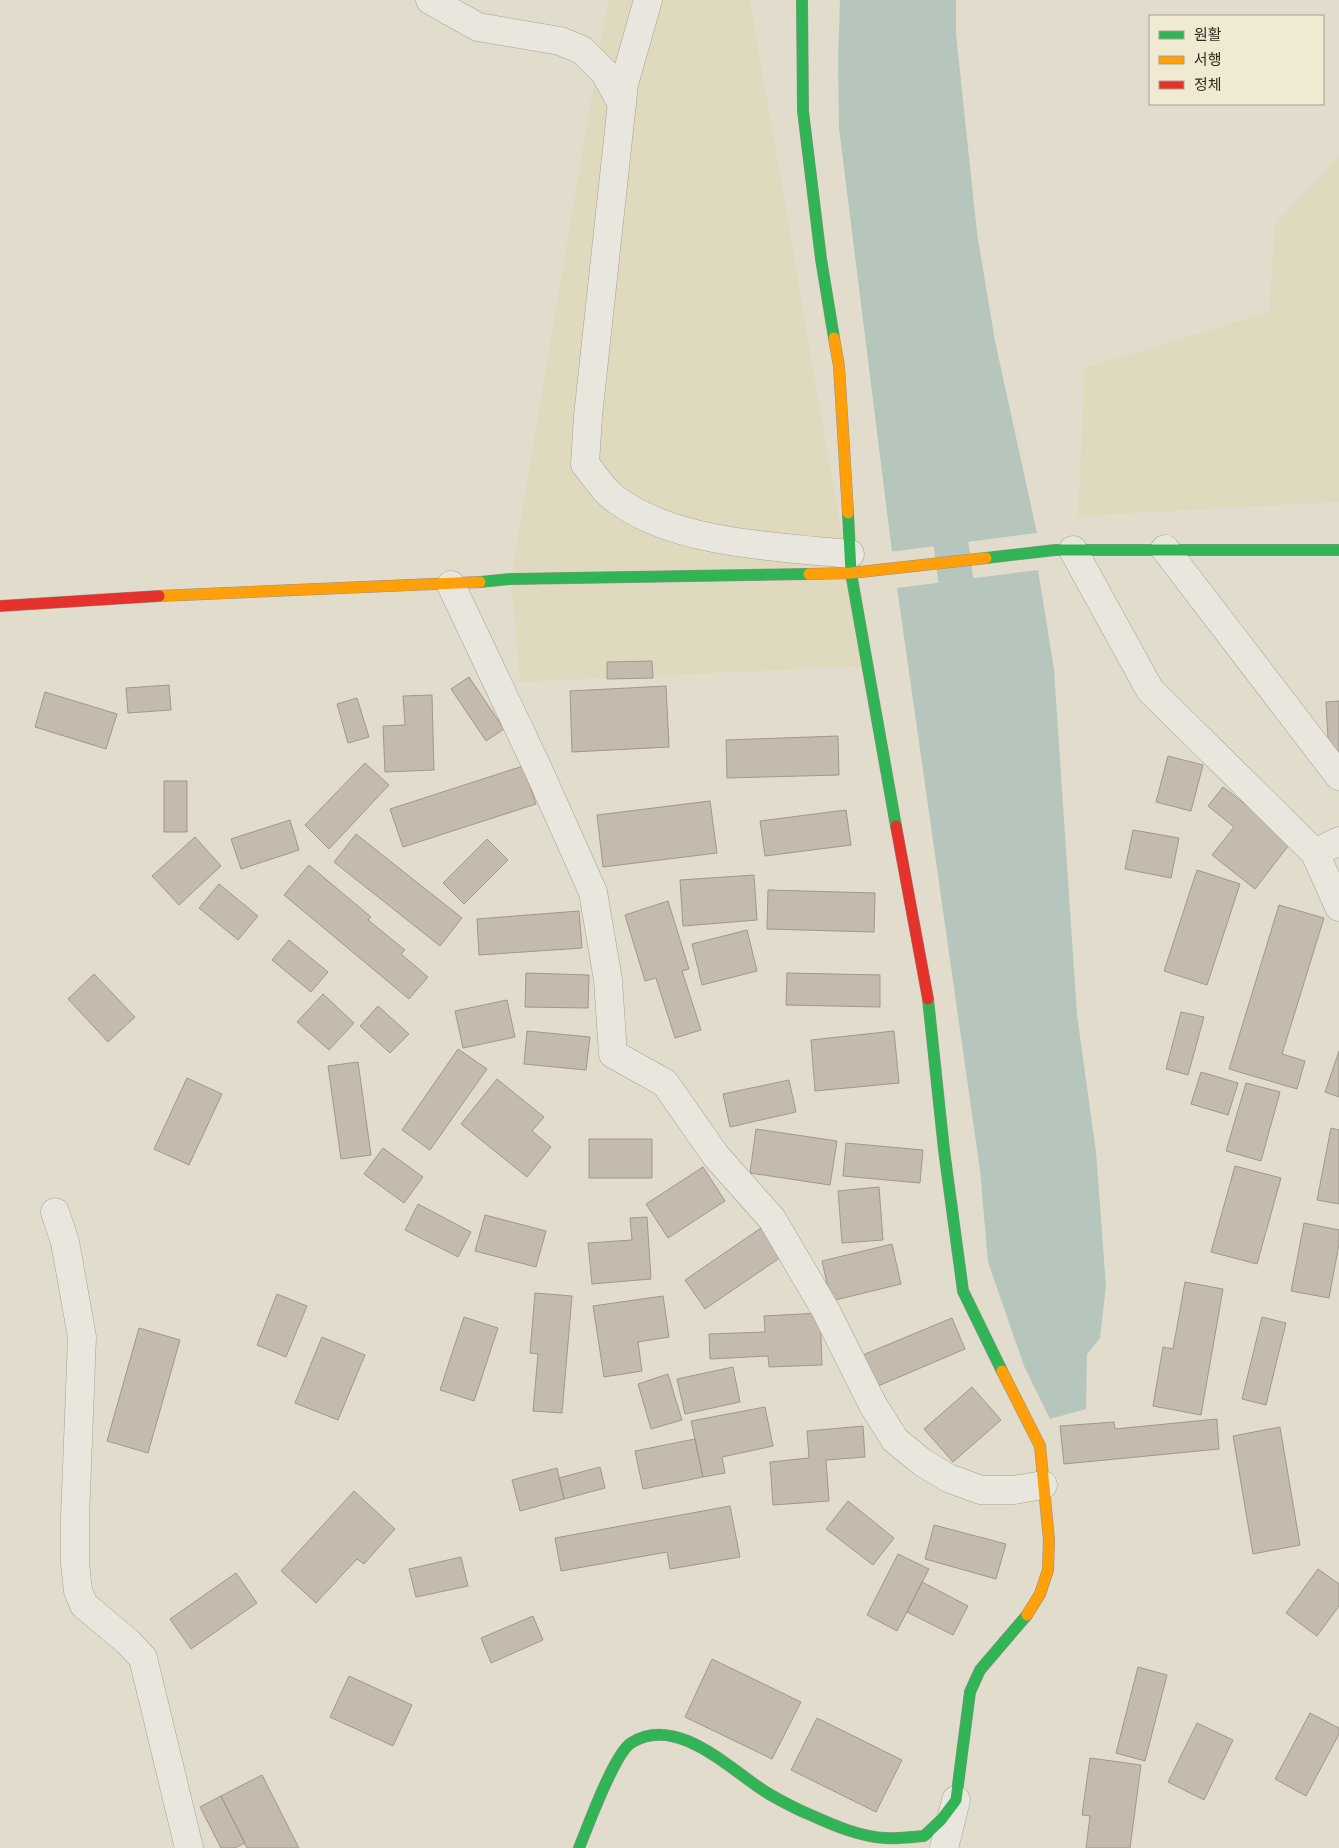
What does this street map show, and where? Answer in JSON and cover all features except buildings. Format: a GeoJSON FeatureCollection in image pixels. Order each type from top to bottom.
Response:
{"type":"FeatureCollection","features":[{"type":"Feature","properties":{"kind":"street"},"geometry":{"type":"LineString","coordinates":[[430,0],[478,27],[560,41],[582,50],[605,73],[622,104]]}},
{"type":"Feature","properties":{"kind":"street"},"geometry":{"type":"LineString","coordinates":[[648,0],[624,84],[588,416],[585,464],[616,500],[656,523],[746,545],[850,563],[871,571],[1064,550],[1339,550]]}},
{"type":"Feature","properties":{"kind":"street"},"geometry":{"type":"LineString","coordinates":[[802,0],[803,112],[821,259],[839,366],[850,563],[927,988],[944,1150],[964,1290],[982,1333],[1026,1415],[1040,1446],[1049,1540],[1048,1570],[1040,1594],[1028,1614],[980,1670],[970,1692],[956,1800],[944,1848]]}},
{"type":"Feature","properties":{"kind":"street"},"geometry":{"type":"LineString","coordinates":[[1165,549],[1339,776]]}},
{"type":"Feature","properties":{"kind":"street"},"geometry":{"type":"LineString","coordinates":[[1064,550],[1150,690],[1315,853],[1339,907]]}},
{"type":"Feature","properties":{"kind":"street"},"geometry":{"type":"LineString","coordinates":[[0,606],[451,585],[511,579],[850,563]]}},
{"type":"Feature","properties":{"kind":"street"},"geometry":{"type":"LineString","coordinates":[[451,585],[538,768],[592,892],[608,980],[613,1054],[665,1083],[716,1156],[772,1218],[826,1311],[873,1405],[895,1440],[922,1462],[948,1478],[982,1490],[1014,1490],[1043,1485]]}},
{"type":"Feature","properties":{"kind":"street"},"geometry":{"type":"LineString","coordinates":[[1315,853],[1339,841]]}},
{"type":"Feature","properties":{"kind":"street"},"geometry":{"type":"LineString","coordinates":[[55,1212],[68,1259],[82,1337],[75,1518],[75,1563],[78,1591],[84,1605],[128,1642],[143,1658],[160,1719],[189,1848]]}},
{"type":"Feature","properties":{"kind":"street"},"geometry":{"type":"LineString","coordinates":[[579,1848],[614,1766],[630,1743],[650,1736],[671,1735],[698,1745],[769,1794],[813,1816],[852,1831],[885,1838],[924,1836],[941,1820],[956,1800]]}},
{"type":"Feature","properties":{"kind":"shaded area"},"geometry":{"type":"Polygon","coordinates":[[[608,0],[750,0],[864,666],[520,682],[511,579],[608,0]]]}},
{"type":"Feature","properties":{"kind":"shaded area"},"geometry":{"type":"Polygon","coordinates":[[[840,0],[956,0],[956,34],[977,233],[995,341],[1037,533],[892,552],[839,128],[838,60],[840,0]]]}},
{"type":"Feature","properties":{"kind":"shaded area"},"geometry":{"type":"Polygon","coordinates":[[[1339,155],[1339,502],[1078,516],[1085,368],[1269,312],[1275,225],[1339,155]]]}},
{"type":"Feature","properties":{"kind":"shaded area"},"geometry":{"type":"Polygon","coordinates":[[[1038,570],[1054,669],[1077,1015],[1096,1152],[1106,1286],[1100,1338],[1087,1354],[1086,1409],[1050,1419],[1024,1366],[988,1262],[980,1170],[897,588],[1038,570]]]}},
{"type":"Feature","properties":{"kind":"pier"},"geometry":{"type":"Polygon","coordinates":[[[1039,533],[1037,536],[892,554],[890,552],[1039,533]]]}},
{"type":"Feature","properties":{"kind":"pier"},"geometry":{"type":"Polygon","coordinates":[[[1038,567],[1041,569],[895,588],[897,585],[1038,567]]]}},
{"type":"Feature","properties":{"kind":"waterway"},"geometry":{"type":"LineString","coordinates":[[945,498],[962,628]]}},
{"type":"Feature","properties":{"kind":"traffic: fast"},"geometry":{"type":"LineString","coordinates":[[802,0],[803,111],[821,259],[834,338]]}},
{"type":"Feature","properties":{"kind":"traffic: fast"},"geometry":{"type":"LineString","coordinates":[[848,513],[851,573],[896,826]]}},
{"type":"Feature","properties":{"kind":"traffic: fast"},"geometry":{"type":"LineString","coordinates":[[986,558],[1055,550],[1339,550]]}},
{"type":"Feature","properties":{"kind":"traffic: fast"},"geometry":{"type":"LineString","coordinates":[[480,582],[511,579],[809,574]]}},
{"type":"Feature","properties":{"kind":"traffic: fast"},"geometry":{"type":"LineString","coordinates":[[928,999],[944,1150],[963,1291],[1002,1371]]}},
{"type":"Feature","properties":{"kind":"traffic: fast"},"geometry":{"type":"LineString","coordinates":[[579,1848],[609,1775],[624,1750],[631,1743],[649,1736],[667,1735],[686,1740],[704,1749],[769,1794],[839,1827],[877,1837],[924,1836],[941,1820],[956,1800],[970,1692],[980,1670],[1027,1615]]}},
{"type":"Feature","properties":{"kind":"traffic: slow"},"geometry":{"type":"LineString","coordinates":[[834,338],[839,366],[848,513]]}},
{"type":"Feature","properties":{"kind":"traffic: slow"},"geometry":{"type":"LineString","coordinates":[[809,574],[851,573],[986,558]]}},
{"type":"Feature","properties":{"kind":"traffic: slow"},"geometry":{"type":"LineString","coordinates":[[159,596],[480,582]]}},
{"type":"Feature","properties":{"kind":"traffic: slow"},"geometry":{"type":"LineString","coordinates":[[1002,1371],[1040,1446],[1049,1540],[1048,1570],[1040,1594],[1027,1615]]}},
{"type":"Feature","properties":{"kind":"traffic: jam"},"geometry":{"type":"LineString","coordinates":[[0,606],[159,596]]}},
{"type":"Feature","properties":{"kind":"traffic: jam"},"geometry":{"type":"LineString","coordinates":[[896,826],[928,999]]}}]}
